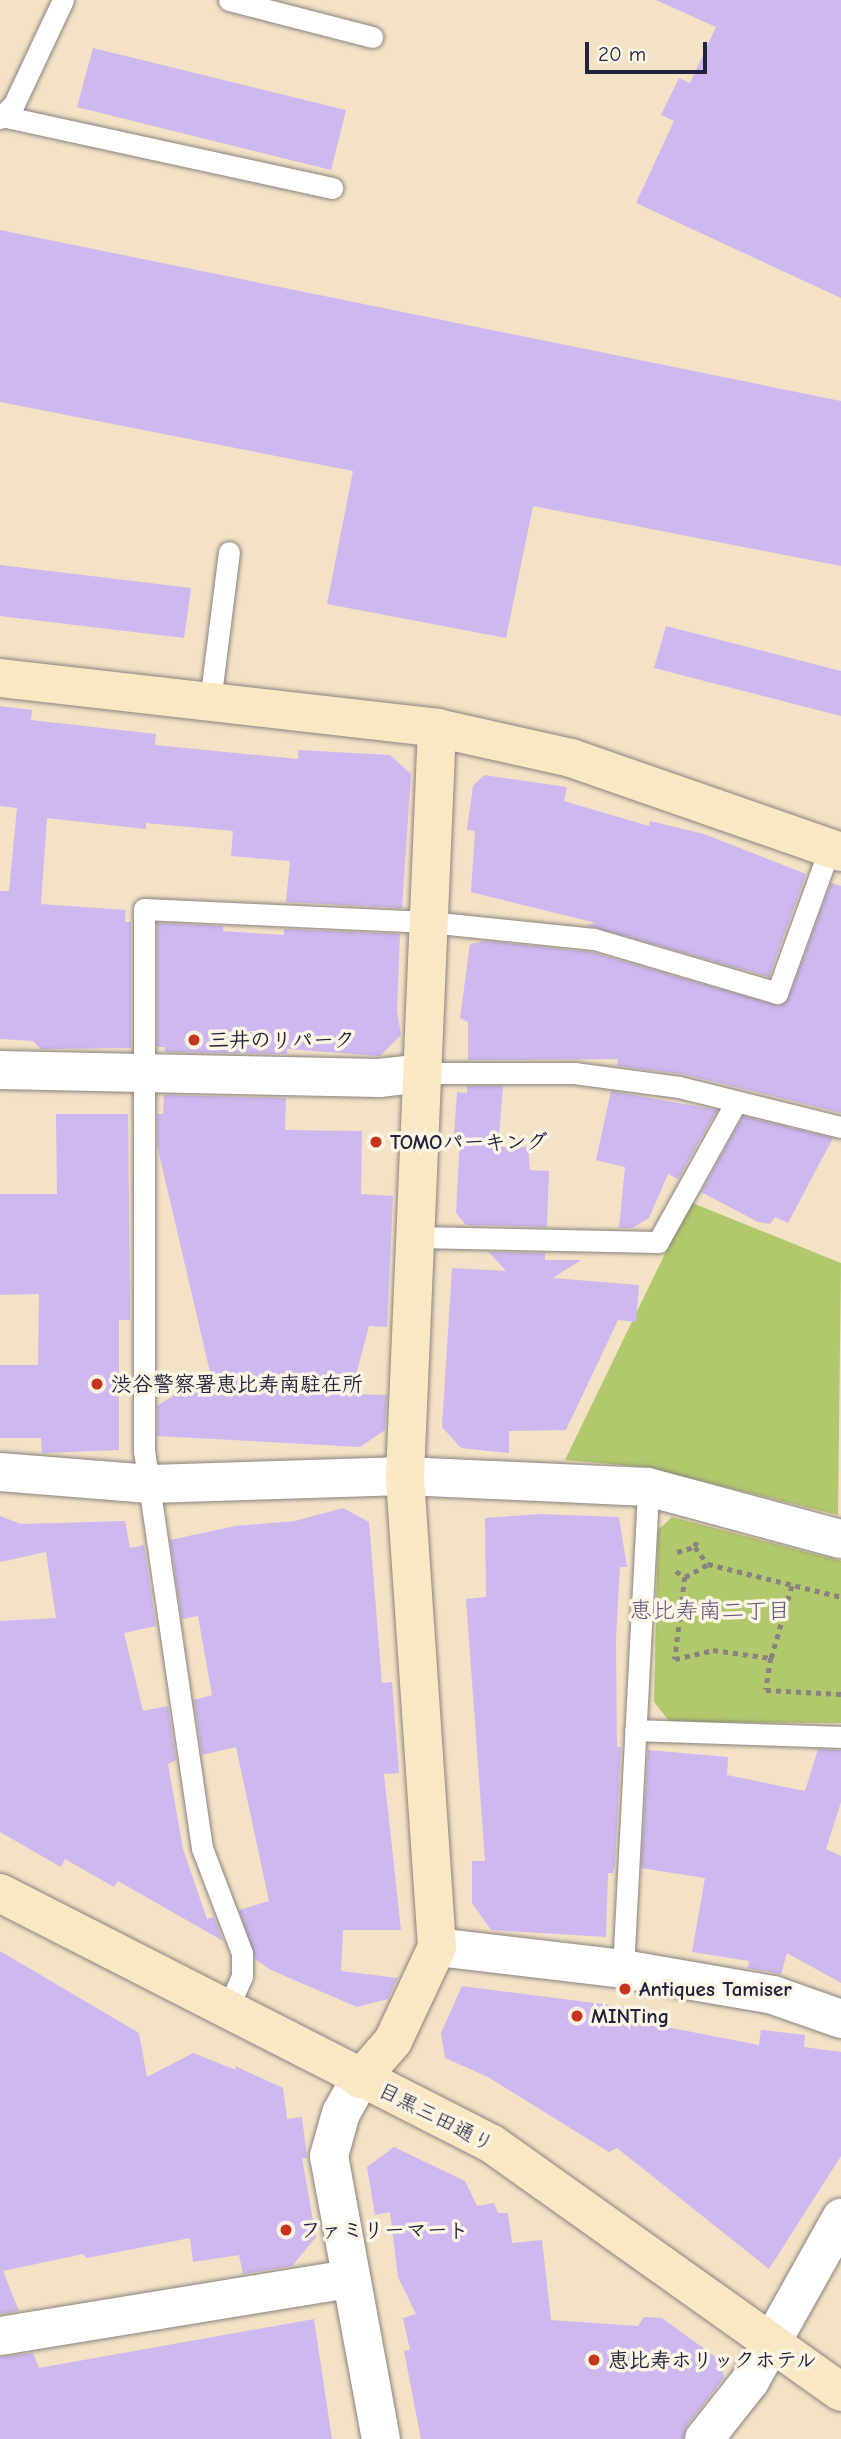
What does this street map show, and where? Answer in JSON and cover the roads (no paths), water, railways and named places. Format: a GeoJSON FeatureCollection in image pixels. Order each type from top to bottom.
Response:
{"type":"FeatureCollection","features":[{"type":"Feature","properties":{"kind":"street"},"geometry":{"type":"LineString","coordinates":[[0,678],[437,728],[571,758],[835,849]]}},
{"type":"Feature","properties":{"kind":"street"},"geometry":{"type":"LineString","coordinates":[[381,2439],[348,2279],[329,2156],[341,2113],[360,2079],[393,2041],[437,1947],[405,1476],[437,728]]}},
{"type":"Feature","properties":{"kind":"street"},"geometry":{"type":"LineString","coordinates":[[0,1070],[380,1078],[423,1073]]}},
{"type":"Feature","properties":{"kind":"street"},"geometry":{"type":"LineString","coordinates":[[0,1472],[150,1484],[405,1476],[648,1487],[841,1539]]}},
{"type":"Feature","properties":{"kind":"street","name":"目黒三田通り"},"geometry":{"type":"LineString","coordinates":[[0,1893],[226,2012],[492,2144],[841,2392]]}},
{"type":"Feature","properties":{"kind":"street"},"geometry":{"type":"LineString","coordinates":[[437,1947],[623,1969],[773,1995],[841,2019]]}},
{"type":"Feature","properties":{"kind":"street"},"geometry":{"type":"LineString","coordinates":[[705,2439],[750,2381],[841,2218]]}},
{"type":"Feature","properties":{"kind":"street"},"geometry":{"type":"LineString","coordinates":[[0,2336],[348,2279]]}},
{"type":"Feature","properties":{"kind":"lane"},"geometry":{"type":"LineString","coordinates":[[1,117],[14,104],[62,0]]}},
{"type":"Feature","properties":{"kind":"lane"},"geometry":{"type":"LineString","coordinates":[[229,0],[372,37]]}},
{"type":"Feature","properties":{"kind":"lane"},"geometry":{"type":"LineString","coordinates":[[1,117],[332,188]]}},
{"type":"Feature","properties":{"kind":"lane"},"geometry":{"type":"LineString","coordinates":[[210,702],[229,552]]}},
{"type":"Feature","properties":{"kind":"lane"},"geometry":{"type":"LineString","coordinates":[[226,2012],[242,1976],[242,1953],[202,1848],[144,1452],[144,909],[429,922],[594,939],[777,993],[835,849]]}},
{"type":"Feature","properties":{"kind":"lane"},"geometry":{"type":"LineString","coordinates":[[423,1073],[574,1073],[679,1087],[841,1127]]}},
{"type":"Feature","properties":{"kind":"lane"},"geometry":{"type":"LineString","coordinates":[[416,1237],[658,1242],[736,1102]]}},
{"type":"Feature","properties":{"kind":"lane"},"geometry":{"type":"LineString","coordinates":[[623,1969],[648,1487]]}},
{"type":"Feature","properties":{"kind":"lane"},"geometry":{"type":"LineString","coordinates":[[635,1730],[841,1737]]}},
{"type":"Feature","properties":{"kind":"place","name":"三井のリパーク"},"geometry":{"type":"Point","coordinates":[194,1040]}},
{"type":"Feature","properties":{"kind":"place","name":"TOMOパーキング"},"geometry":{"type":"Point","coordinates":[376,1142]}},
{"type":"Feature","properties":{"kind":"place","name":"渋谷警察署恵比寿南駐在所"},"geometry":{"type":"Point","coordinates":[97,1384]}},
{"type":"Feature","properties":{"kind":"place","name":"Antiques Tamiser"},"geometry":{"type":"Point","coordinates":[625,1989]}},
{"type":"Feature","properties":{"kind":"place","name":"MINTing"},"geometry":{"type":"Point","coordinates":[577,2016]}},
{"type":"Feature","properties":{"kind":"place","name":"ファミリーマート"},"geometry":{"type":"Point","coordinates":[286,2230]}},
{"type":"Feature","properties":{"kind":"place","name":"恵比寿ホリックホテル"},"geometry":{"type":"Point","coordinates":[594,2360]}},
{"type":"Feature","properties":{"kind":"district","name":"恵比寿南二丁目"},"geometry":{"type":"Point","coordinates":[710,1611]}}]}
